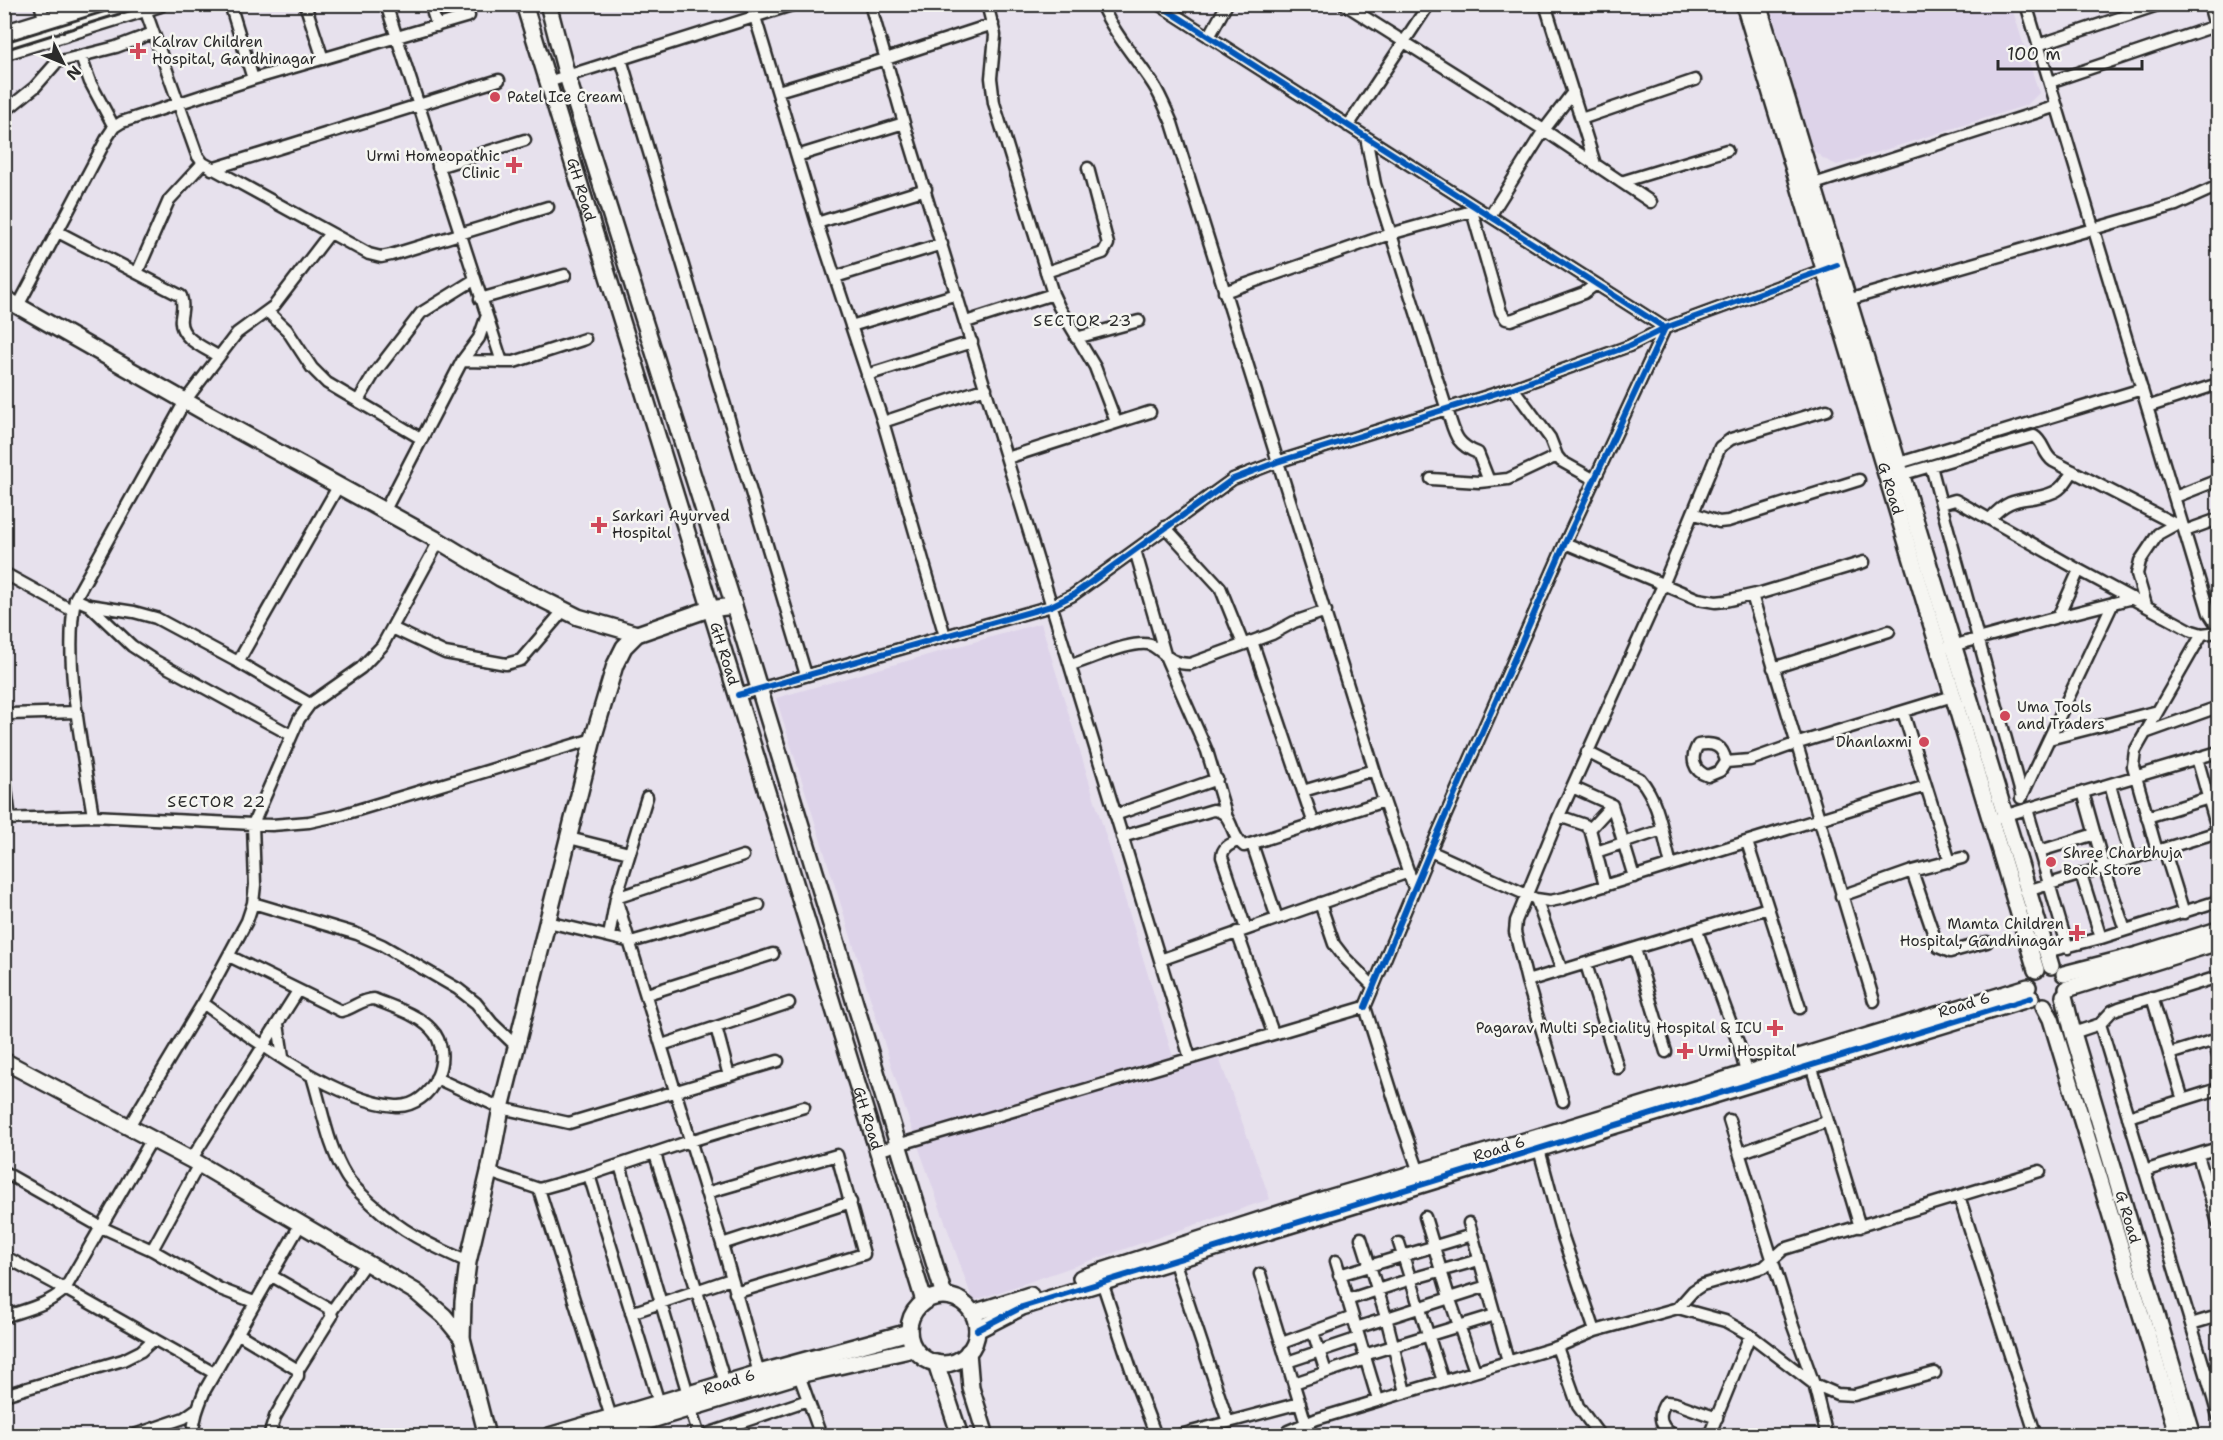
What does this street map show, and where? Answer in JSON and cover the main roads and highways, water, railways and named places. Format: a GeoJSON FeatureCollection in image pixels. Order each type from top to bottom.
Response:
{"type":"FeatureCollection","features":[{"type":"Feature","properties":{"kind":"railway"},"geometry":{"type":"LineString","coordinates":[[4,50],[151,4]]}},
{"type":"Feature","properties":{"kind":"place","name":"Kalrav Children Hospital, Gandhinagar"},"geometry":{"type":"Point","coordinates":[138,51]}},
{"type":"Feature","properties":{"kind":"place","name":"Patel Ice Cream"},"geometry":{"type":"Point","coordinates":[495,97]}},
{"type":"Feature","properties":{"kind":"place","name":"Urmi Homeopathic Clinic"},"geometry":{"type":"Point","coordinates":[514,165]}},
{"type":"Feature","properties":{"kind":"place","name":"Sarkari Ayurved Hospital"},"geometry":{"type":"Point","coordinates":[599,525]}},
{"type":"Feature","properties":{"kind":"place","name":"Uma Tools and Traders"},"geometry":{"type":"Point","coordinates":[2005,716]}},
{"type":"Feature","properties":{"kind":"place","name":"Dhanlaxmi"},"geometry":{"type":"Point","coordinates":[1924,742]}},
{"type":"Feature","properties":{"kind":"place","name":"Shree Charbhuja Book Store"},"geometry":{"type":"Point","coordinates":[2051,862]}},
{"type":"Feature","properties":{"kind":"place","name":"Mamta Children Hospital, Gandhinagar"},"geometry":{"type":"Point","coordinates":[2077,933]}},
{"type":"Feature","properties":{"kind":"place","name":"Pagarav Multi Speciality Hospital & ICU"},"geometry":{"type":"Point","coordinates":[1775,1028]}},
{"type":"Feature","properties":{"kind":"place","name":"Urmi Hospital"},"geometry":{"type":"Point","coordinates":[1685,1051]}},
{"type":"Feature","properties":{"kind":"district","name":"SECTOR 23"},"geometry":{"type":"Point","coordinates":[1083,320]}},
{"type":"Feature","properties":{"kind":"district","name":"SECTOR 22"},"geometry":{"type":"Point","coordinates":[217,801]}}]}
